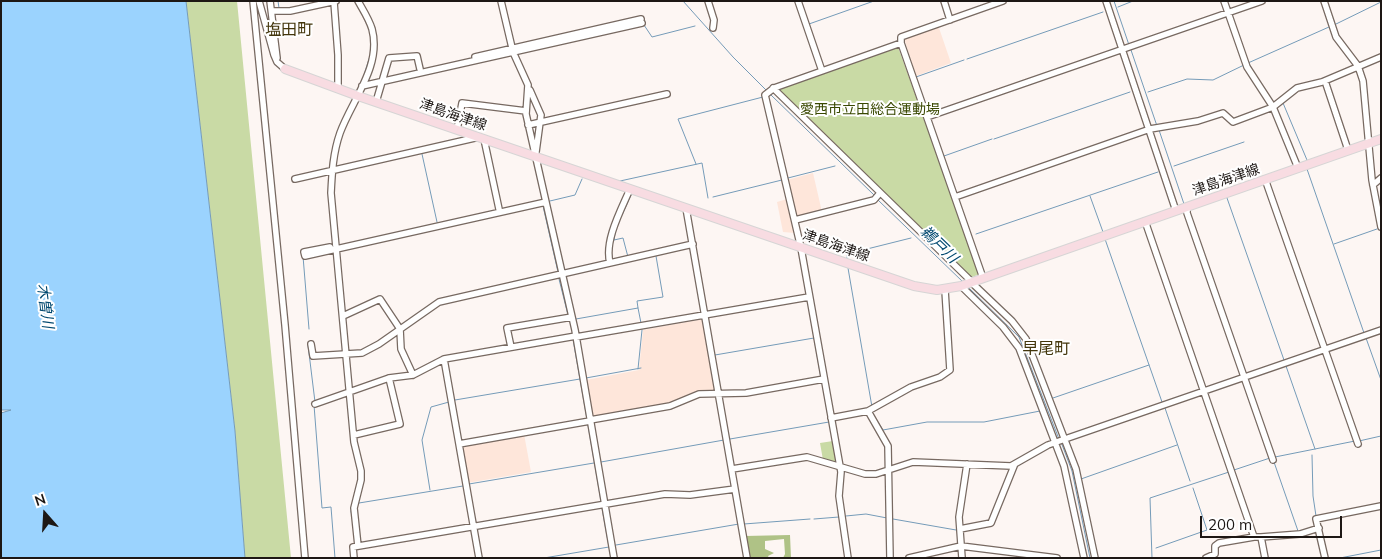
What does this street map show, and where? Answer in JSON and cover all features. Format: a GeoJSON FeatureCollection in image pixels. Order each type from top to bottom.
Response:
{"type":"FeatureCollection","features":[{"type":"Feature","properties":{"kind":"main road","name":"津島海津線"},"geometry":{"type":"LineString","coordinates":[[285,69],[358,96],[481,138],[536,154],[630,189],[914,286],[945,290],[967,284],[1381,139]]}},
{"type":"Feature","properties":{"kind":"street"},"geometry":{"type":"LineString","coordinates":[[253,1],[284,306],[305,558]]}},
{"type":"Feature","properties":{"kind":"street"},"geometry":{"type":"LineString","coordinates":[[259,1],[277,62],[285,69]]}},
{"type":"Feature","properties":{"kind":"street"},"geometry":{"type":"LineString","coordinates":[[270,1],[273,11],[277,62]]}},
{"type":"Feature","properties":{"kind":"street"},"geometry":{"type":"LineString","coordinates":[[358,1],[370,23],[374,43],[371,64],[341,131],[330,172],[334,248],[343,316],[354,435],[361,471],[361,480],[354,508],[358,546]]}},
{"type":"Feature","properties":{"kind":"street"},"geometry":{"type":"LineString","coordinates":[[501,1],[512,50],[528,85],[526,111],[528,125],[576,336],[614,558]]}},
{"type":"Feature","properties":{"kind":"street"},"geometry":{"type":"LineString","coordinates":[[708,1],[714,20],[713,28]]}},
{"type":"Feature","properties":{"kind":"street"},"geometry":{"type":"LineString","coordinates":[[798,1],[822,71]]}},
{"type":"Feature","properties":{"kind":"street"},"geometry":{"type":"LineString","coordinates":[[944,1],[950,20]]}},
{"type":"Feature","properties":{"kind":"street"},"geometry":{"type":"LineString","coordinates":[[983,278],[901,43],[901,37],[1003,1]]}},
{"type":"Feature","properties":{"kind":"street"},"geometry":{"type":"LineString","coordinates":[[1106,1],[1176,210]]}},
{"type":"Feature","properties":{"kind":"street"},"geometry":{"type":"LineString","coordinates":[[1224,1],[1247,68],[1273,107],[1298,168]]}},
{"type":"Feature","properties":{"kind":"street"},"geometry":{"type":"LineString","coordinates":[[927,118],[1262,1]]}},
{"type":"Feature","properties":{"kind":"street"},"geometry":{"type":"LineString","coordinates":[[1324,1],[1336,37],[1358,66],[1362,80],[1373,185],[1381,227]]}},
{"type":"Feature","properties":{"kind":"street"},"geometry":{"type":"LineString","coordinates":[[273,11],[290,11],[335,2],[338,89]]}},
{"type":"Feature","properties":{"kind":"street"},"geometry":{"type":"LineString","coordinates":[[383,79],[641,21]]}},
{"type":"Feature","properties":{"kind":"street"},"geometry":{"type":"LineString","coordinates":[[848,558],[839,496],[840,466],[801,248],[765,95],[772,89],[901,43]]}},
{"type":"Feature","properties":{"kind":"street"},"geometry":{"type":"LineString","coordinates":[[363,84],[420,69],[512,50]]}},
{"type":"Feature","properties":{"kind":"street"},"geometry":{"type":"LineString","coordinates":[[376,102],[389,58],[417,56],[420,69]]}},
{"type":"Feature","properties":{"kind":"street"},"geometry":{"type":"LineString","coordinates":[[955,197],[1150,129],[1198,121],[1223,113],[1233,122],[1273,107],[1297,88],[1325,80],[1381,56]]}},
{"type":"Feature","properties":{"kind":"street"},"geometry":{"type":"LineString","coordinates":[[1325,80],[1348,150]]}},
{"type":"Feature","properties":{"kind":"street"},"geometry":{"type":"LineString","coordinates":[[772,89],[967,284],[1023,335],[1076,469],[1095,558]]}},
{"type":"Feature","properties":{"kind":"street"},"geometry":{"type":"LineString","coordinates":[[530,90],[541,112],[536,154]]}},
{"type":"Feature","properties":{"kind":"street"},"geometry":{"type":"LineString","coordinates":[[528,125],[667,94]]}},
{"type":"Feature","properties":{"kind":"street"},"geometry":{"type":"LineString","coordinates":[[457,130],[462,103],[526,111]]}},
{"type":"Feature","properties":{"kind":"street"},"geometry":{"type":"LineString","coordinates":[[295,179],[481,138],[499,209]]}},
{"type":"Feature","properties":{"kind":"street"},"geometry":{"type":"LineString","coordinates":[[1373,185],[1381,178]]}},
{"type":"Feature","properties":{"kind":"street"},"geometry":{"type":"LineString","coordinates":[[1265,179],[1358,444]]}},
{"type":"Feature","properties":{"kind":"street"},"geometry":{"type":"LineString","coordinates":[[610,263],[607,255],[614,226],[630,189]]}},
{"type":"Feature","properties":{"kind":"street"},"geometry":{"type":"LineString","coordinates":[[795,220],[878,196]]}},
{"type":"Feature","properties":{"kind":"street"},"geometry":{"type":"LineString","coordinates":[[334,248],[499,209],[545,201]]}},
{"type":"Feature","properties":{"kind":"street"},"geometry":{"type":"LineString","coordinates":[[305,254],[545,201]]}},
{"type":"Feature","properties":{"kind":"street"},"geometry":{"type":"LineString","coordinates":[[1187,207],[1187,213],[1273,460]]}},
{"type":"Feature","properties":{"kind":"street"},"geometry":{"type":"LineString","coordinates":[[686,208],[748,558]]}},
{"type":"Feature","properties":{"kind":"street"},"geometry":{"type":"LineString","coordinates":[[1145,221],[1265,558]]}},
{"type":"Feature","properties":{"kind":"street"},"geometry":{"type":"LineString","coordinates":[[311,344],[313,356],[346,355],[370,350],[438,302],[693,244]]}},
{"type":"Feature","properties":{"kind":"street"},"geometry":{"type":"LineString","coordinates":[[967,284],[1015,341],[1066,473],[1084,558]]}},
{"type":"Feature","properties":{"kind":"street"},"geometry":{"type":"LineString","coordinates":[[831,418],[868,411],[911,387],[940,377],[950,370],[945,290]]}},
{"type":"Feature","properties":{"kind":"street"},"geometry":{"type":"LineString","coordinates":[[315,404],[390,378],[412,375],[444,359],[809,297]]}},
{"type":"Feature","properties":{"kind":"street"},"geometry":{"type":"LineString","coordinates":[[343,316],[380,299],[400,329],[401,349],[412,375]]}},
{"type":"Feature","properties":{"kind":"street"},"geometry":{"type":"LineString","coordinates":[[510,347],[507,328],[572,317]]}},
{"type":"Feature","properties":{"kind":"street"},"geometry":{"type":"LineString","coordinates":[[732,469],[803,457],[865,474],[876,474],[913,462],[1014,466],[1064,440],[1381,330]]}},
{"type":"Feature","properties":{"kind":"street"},"geometry":{"type":"LineString","coordinates":[[444,359],[479,558]]}},
{"type":"Feature","properties":{"kind":"street"},"geometry":{"type":"LineString","coordinates":[[354,435],[400,424],[390,378]]}},
{"type":"Feature","properties":{"kind":"street"},"geometry":{"type":"LineString","coordinates":[[459,444],[670,406],[699,394],[746,393],[824,379]]}},
{"type":"Feature","properties":{"kind":"street"},"geometry":{"type":"LineString","coordinates":[[868,411],[888,444],[890,558]]}},
{"type":"Feature","properties":{"kind":"street"},"geometry":{"type":"LineString","coordinates":[[962,558],[960,529],[967,464]]}},
{"type":"Feature","properties":{"kind":"street"},"geometry":{"type":"LineString","coordinates":[[960,529],[992,523],[1014,466]]}},
{"type":"Feature","properties":{"kind":"street"},"geometry":{"type":"LineString","coordinates":[[354,558],[353,547],[358,546],[664,494],[690,496],[735,489]]}},
{"type":"Feature","properties":{"kind":"street"},"geometry":{"type":"LineString","coordinates":[[1325,558],[1316,518],[1381,506]]}},
{"type":"Feature","properties":{"kind":"street"},"geometry":{"type":"LineString","coordinates":[[1206,558],[1215,554],[1215,546],[1219,543],[1258,537],[1300,534],[1319,528]]}},
{"type":"Feature","properties":{"kind":"street"},"geometry":{"type":"LineString","coordinates":[[909,558],[961,546],[1058,558]]}},
{"type":"Feature","properties":{"kind":"shaded area"},"geometry":{"type":"Polygon","coordinates":[[[938,25],[951,63],[916,76],[904,38],[938,25]]]}},
{"type":"Feature","properties":{"kind":"shaded area"},"geometry":{"type":"Polygon","coordinates":[[[813,173],[822,212],[797,218],[787,180],[813,173]]]}},
{"type":"Feature","properties":{"kind":"shaded area"},"geometry":{"type":"Polygon","coordinates":[[[787,199],[795,233],[783,232],[777,202],[787,199]]]}},
{"type":"Feature","properties":{"kind":"shaded area"},"geometry":{"type":"Polygon","coordinates":[[[703,319],[716,392],[680,402],[593,418],[586,380],[639,370],[643,330],[703,319]]]}},
{"type":"Feature","properties":{"kind":"shaded area"},"geometry":{"type":"Polygon","coordinates":[[[524,434],[531,472],[467,483],[462,445],[524,434]]]}},
{"type":"Feature","properties":{"kind":"green space"},"geometry":{"type":"Polygon","coordinates":[[[186,1],[237,1],[291,558],[245,558],[235,431],[186,1]]]}},
{"type":"Feature","properties":{"kind":"green space","name":"愛西市立田総合運動場"},"geometry":{"type":"Polygon","coordinates":[[[898,47],[980,274],[970,278],[778,92],[778,88],[898,47]]]}},
{"type":"Feature","properties":{"kind":"green space"},"geometry":{"type":"Polygon","coordinates":[[[833,441],[837,464],[823,460],[820,443],[833,441]]]}},
{"type":"Feature","properties":{"kind":"green space"},"geometry":{"type":"Polygon","coordinates":[[[790,535],[791,558],[783,558],[785,554],[784,539],[765,541],[765,549],[774,553],[768,556],[769,558],[749,558],[745,536],[790,535]]]}},
{"type":"Feature","properties":{"kind":"water","name":"木曽川"},"geometry":{"type":"Polygon","coordinates":[[[1,1],[186,1],[235,431],[245,558],[1,558],[1,413],[11,410],[1,410],[1,1]]]}},
{"type":"Feature","properties":{"kind":"waterway"},"geometry":{"type":"LineString","coordinates":[[278,1],[279,8]]}},
{"type":"Feature","properties":{"kind":"waterway","name":"鵜戸川"},"geometry":{"type":"LineString","coordinates":[[683,1],[733,57],[766,90]]}},
{"type":"Feature","properties":{"kind":"waterway"},"geometry":{"type":"LineString","coordinates":[[809,24],[874,1]]}},
{"type":"Feature","properties":{"kind":"waterway"},"geometry":{"type":"LineString","coordinates":[[1114,1],[1129,45]]}},
{"type":"Feature","properties":{"kind":"waterway"},"geometry":{"type":"LineString","coordinates":[[1118,7],[1133,1]]}},
{"type":"Feature","properties":{"kind":"waterway"},"geometry":{"type":"LineString","coordinates":[[1334,25],[1381,2]]}},
{"type":"Feature","properties":{"kind":"waterway"},"geometry":{"type":"LineString","coordinates":[[1330,11],[1334,21]]}},
{"type":"Feature","properties":{"kind":"waterway"},"geometry":{"type":"LineString","coordinates":[[967,59],[1103,12]]}},
{"type":"Feature","properties":{"kind":"waterway"},"geometry":{"type":"LineString","coordinates":[[644,25],[652,37],[695,26]]}},
{"type":"Feature","properties":{"kind":"waterway"},"geometry":{"type":"LineString","coordinates":[[1248,63],[1329,27]]}},
{"type":"Feature","properties":{"kind":"waterway"},"geometry":{"type":"LineString","coordinates":[[1131,50],[1157,126]]}},
{"type":"Feature","properties":{"kind":"waterway"},"geometry":{"type":"LineString","coordinates":[[364,75],[371,53]]}},
{"type":"Feature","properties":{"kind":"waterway"},"geometry":{"type":"LineString","coordinates":[[916,77],[964,60]]}},
{"type":"Feature","properties":{"kind":"waterway"},"geometry":{"type":"LineString","coordinates":[[1148,92],[1187,79],[1213,80],[1244,65]]}},
{"type":"Feature","properties":{"kind":"waterway"},"geometry":{"type":"LineString","coordinates":[[994,139],[1130,92]]}},
{"type":"Feature","properties":{"kind":"waterway","name":"鵜戸川"},"geometry":{"type":"LineString","coordinates":[[771,95],[874,195]]}},
{"type":"Feature","properties":{"kind":"waterway"},"geometry":{"type":"LineString","coordinates":[[696,164],[678,119],[763,97]]}},
{"type":"Feature","properties":{"kind":"waterway"},"geometry":{"type":"LineString","coordinates":[[1283,103],[1307,160]]}},
{"type":"Feature","properties":{"kind":"waterway"},"geometry":{"type":"LineString","coordinates":[[1159,130],[1184,204]]}},
{"type":"Feature","properties":{"kind":"waterway"},"geometry":{"type":"LineString","coordinates":[[944,156],[992,139]]}},
{"type":"Feature","properties":{"kind":"waterway"},"geometry":{"type":"LineString","coordinates":[[1174,166],[1244,142]]}},
{"type":"Feature","properties":{"kind":"waterway"},"geometry":{"type":"LineString","coordinates":[[422,154],[437,222]]}},
{"type":"Feature","properties":{"kind":"waterway"},"geometry":{"type":"LineString","coordinates":[[620,181],[702,163],[708,198]]}},
{"type":"Feature","properties":{"kind":"waterway"},"geometry":{"type":"LineString","coordinates":[[788,178],[835,166]]}},
{"type":"Feature","properties":{"kind":"waterway"},"geometry":{"type":"LineString","coordinates":[[1307,169],[1364,333]]}},
{"type":"Feature","properties":{"kind":"waterway"},"geometry":{"type":"LineString","coordinates":[[976,234],[1158,172]]}},
{"type":"Feature","properties":{"kind":"waterway"},"geometry":{"type":"LineString","coordinates":[[550,201],[575,195],[582,179]]}},
{"type":"Feature","properties":{"kind":"waterway"},"geometry":{"type":"LineString","coordinates":[[713,197],[782,180]]}},
{"type":"Feature","properties":{"kind":"waterway"},"geometry":{"type":"LineString","coordinates":[[622,215],[631,195]]}},
{"type":"Feature","properties":{"kind":"waterway"},"geometry":{"type":"LineString","coordinates":[[1090,196],[1103,232]]}},
{"type":"Feature","properties":{"kind":"waterway"},"geometry":{"type":"LineString","coordinates":[[1227,198],[1284,360]]}},
{"type":"Feature","properties":{"kind":"waterway","name":"鵜戸川"},"geometry":{"type":"LineString","coordinates":[[878,200],[963,282]]}},
{"type":"Feature","properties":{"kind":"waterway"},"geometry":{"type":"LineString","coordinates":[[543,206],[558,272]]}},
{"type":"Feature","properties":{"kind":"waterway"},"geometry":{"type":"LineString","coordinates":[[1184,211],[1221,318]]}},
{"type":"Feature","properties":{"kind":"waterway"},"geometry":{"type":"LineString","coordinates":[[1334,244],[1377,229]]}},
{"type":"Feature","properties":{"kind":"waterway"},"geometry":{"type":"LineString","coordinates":[[615,233],[614,240],[623,238],[628,257]]}},
{"type":"Feature","properties":{"kind":"waterway"},"geometry":{"type":"LineString","coordinates":[[847,260],[847,254],[911,238]]}},
{"type":"Feature","properties":{"kind":"waterway"},"geometry":{"type":"LineString","coordinates":[[1105,239],[1162,402]]}},
{"type":"Feature","properties":{"kind":"waterway"},"geometry":{"type":"LineString","coordinates":[[303,256],[309,329]]}},
{"type":"Feature","properties":{"kind":"waterway"},"geometry":{"type":"LineString","coordinates":[[576,319],[638,308],[637,301],[663,297],[656,256]]}},
{"type":"Feature","properties":{"kind":"waterway"},"geometry":{"type":"LineString","coordinates":[[848,268],[872,407]]}},
{"type":"Feature","properties":{"kind":"waterway"},"geometry":{"type":"LineString","coordinates":[[559,279],[568,315]]}},
{"type":"Feature","properties":{"kind":"waterway"},"geometry":{"type":"LineString","coordinates":[[805,287],[806,293]]}},
{"type":"Feature","properties":{"kind":"waterway","name":"鵜戸川"},"geometry":{"type":"LineString","coordinates":[[968,287],[1019,337],[1059,439]]}},
{"type":"Feature","properties":{"kind":"waterway"},"geometry":{"type":"LineString","coordinates":[[808,303],[821,378]]}},
{"type":"Feature","properties":{"kind":"waterway"},"geometry":{"type":"LineString","coordinates":[[638,308],[641,323]]}},
{"type":"Feature","properties":{"kind":"waterway"},"geometry":{"type":"LineString","coordinates":[[510,330],[519,329]]}},
{"type":"Feature","properties":{"kind":"waterway"},"geometry":{"type":"LineString","coordinates":[[638,369],[642,330]]}},
{"type":"Feature","properties":{"kind":"waterway"},"geometry":{"type":"LineString","coordinates":[[715,355],[814,338]]}},
{"type":"Feature","properties":{"kind":"waterway"},"geometry":{"type":"LineString","coordinates":[[1366,338],[1381,380]]}},
{"type":"Feature","properties":{"kind":"waterway"},"geometry":{"type":"LineString","coordinates":[[573,339],[587,419]]}},
{"type":"Feature","properties":{"kind":"waterway"},"geometry":{"type":"LineString","coordinates":[[308,345],[315,402]]}},
{"type":"Feature","properties":{"kind":"waterway"},"geometry":{"type":"LineString","coordinates":[[1053,398],[1149,365]]}},
{"type":"Feature","properties":{"kind":"waterway"},"geometry":{"type":"LineString","coordinates":[[1286,366],[1315,449]]}},
{"type":"Feature","properties":{"kind":"waterway"},"geometry":{"type":"LineString","coordinates":[[586,378],[641,368]]}},
{"type":"Feature","properties":{"kind":"waterway"},"geometry":{"type":"LineString","coordinates":[[455,400],[580,379]]}},
{"type":"Feature","properties":{"kind":"waterway"},"geometry":{"type":"LineString","coordinates":[[730,439],[829,422],[822,382]]}},
{"type":"Feature","properties":{"kind":"waterway"},"geometry":{"type":"LineString","coordinates":[[430,490],[422,440],[431,407],[449,402]]}},
{"type":"Feature","properties":{"kind":"waterway"},"geometry":{"type":"LineString","coordinates":[[314,405],[322,508],[331,507],[335,558]]}},
{"type":"Feature","properties":{"kind":"waterway"},"geometry":{"type":"LineString","coordinates":[[1165,408],[1190,481]]}},
{"type":"Feature","properties":{"kind":"waterway"},"geometry":{"type":"LineString","coordinates":[[876,419],[883,430],[927,422],[984,422],[1040,411]]}},
{"type":"Feature","properties":{"kind":"waterway"},"geometry":{"type":"LineString","coordinates":[[588,425],[601,501]]}},
{"type":"Feature","properties":{"kind":"waterway"},"geometry":{"type":"LineString","coordinates":[[1359,441],[1381,436]]}},
{"type":"Feature","properties":{"kind":"waterway"},"geometry":{"type":"LineString","coordinates":[[601,462],[724,440]]}},
{"type":"Feature","properties":{"kind":"waterway"},"geometry":{"type":"LineString","coordinates":[[1275,457],[1355,441]]}},
{"type":"Feature","properties":{"kind":"waterway","name":"鵜戸川"},"geometry":{"type":"LineString","coordinates":[[1061,442],[1072,471],[1090,558]]}},
{"type":"Feature","properties":{"kind":"waterway"},"geometry":{"type":"LineString","coordinates":[[1081,479],[1177,445]]}},
{"type":"Feature","properties":{"kind":"waterway"},"geometry":{"type":"LineString","coordinates":[[1312,455],[1313,496],[1316,516]]}},
{"type":"Feature","properties":{"kind":"waterway"},"geometry":{"type":"LineString","coordinates":[[1234,470],[1270,458]]}},
{"type":"Feature","properties":{"kind":"waterway"},"geometry":{"type":"LineString","coordinates":[[1274,462],[1298,531]]}},
{"type":"Feature","properties":{"kind":"waterway"},"geometry":{"type":"LineString","coordinates":[[469,484],[594,463]]}},
{"type":"Feature","properties":{"kind":"waterway"},"geometry":{"type":"LineString","coordinates":[[1152,558],[1150,498],[1229,472]]}},
{"type":"Feature","properties":{"kind":"waterway"},"geometry":{"type":"LineString","coordinates":[[359,503],[463,486]]}},
{"type":"Feature","properties":{"kind":"waterway"},"geometry":{"type":"LineString","coordinates":[[1156,548],[1207,530],[1193,488]]}},
{"type":"Feature","properties":{"kind":"waterway"},"geometry":{"type":"LineString","coordinates":[[602,508],[611,558]]}},
{"type":"Feature","properties":{"kind":"waterway"},"geometry":{"type":"LineString","coordinates":[[351,511],[353,522]]}},
{"type":"Feature","properties":{"kind":"waterway"},"geometry":{"type":"LineString","coordinates":[[846,516],[866,514],[887,518]]}},
{"type":"Feature","properties":{"kind":"waterway"},"geometry":{"type":"LineString","coordinates":[[814,519],[839,517]]}},
{"type":"Feature","properties":{"kind":"waterway"},"geometry":{"type":"LineString","coordinates":[[744,524],[810,519]]}},
{"type":"Feature","properties":{"kind":"waterway"},"geometry":{"type":"LineString","coordinates":[[893,519],[956,530]]}},
{"type":"Feature","properties":{"kind":"waterway"},"geometry":{"type":"LineString","coordinates":[[616,545],[739,524]]}},
{"type":"Feature","properties":{"kind":"waterway"},"geometry":{"type":"LineString","coordinates":[[544,558],[609,547]]}},
{"type":"Feature","properties":{"kind":"waterway"},"geometry":{"type":"LineString","coordinates":[[1340,558],[1381,550]]}},
{"type":"Feature","properties":{"kind":"district","name":"塩田町"},"geometry":{"type":"Point","coordinates":[289,30]}},
{"type":"Feature","properties":{"kind":"district","name":"早尾町"},"geometry":{"type":"Point","coordinates":[1046,349]}}]}
